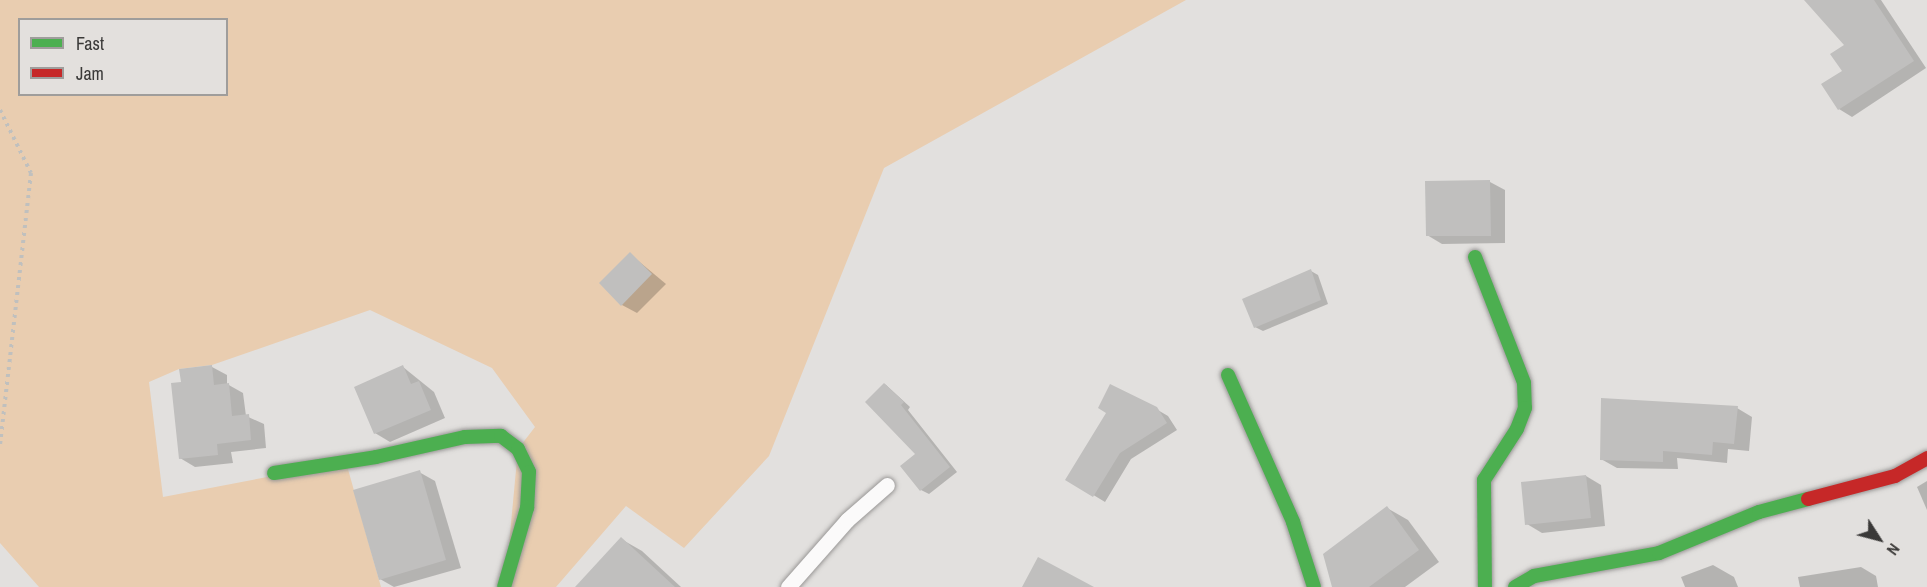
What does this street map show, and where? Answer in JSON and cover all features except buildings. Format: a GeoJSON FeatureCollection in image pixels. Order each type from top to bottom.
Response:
{"type":"FeatureCollection","features":[{"type":"Feature","properties":{"kind":"street"},"geometry":{"type":"LineString","coordinates":[[1475,257],[1524,383],[1525,408],[1517,429],[1484,480],[1482,506],[1488,567],[1485,587]]}},
{"type":"Feature","properties":{"kind":"street"},"geometry":{"type":"LineString","coordinates":[[1228,375],[1293,522],[1314,587]]}},
{"type":"Feature","properties":{"kind":"street"},"geometry":{"type":"LineString","coordinates":[[274,473],[376,457],[465,437],[501,436],[518,449],[529,472],[527,508],[504,587]]}},
{"type":"Feature","properties":{"kind":"street"},"geometry":{"type":"LineString","coordinates":[[1515,587],[1534,576],[1659,553],[1759,512],[1895,476],[1927,458]]}},
{"type":"Feature","properties":{"kind":"lane"},"geometry":{"type":"LineString","coordinates":[[788,587],[847,520],[886,485]]}},
{"type":"Feature","properties":{"kind":"path"},"geometry":{"type":"LineString","coordinates":[[0,110],[31,173],[0,446]]}},
{"type":"Feature","properties":{"kind":"shaded area"},"geometry":{"type":"Polygon","coordinates":[[[0,0],[1186,0],[884,168],[769,456],[684,548],[626,506],[556,587],[505,587],[518,449],[535,427],[492,368],[370,310],[212,365],[179,369],[149,382],[163,497],[346,462],[381,587],[39,587],[0,543],[0,0]]]}},
{"type":"Feature","properties":{"kind":"traffic: fast"},"geometry":{"type":"LineString","coordinates":[[1475,257],[1524,383],[1525,408],[1517,429],[1484,480],[1485,587]]}},
{"type":"Feature","properties":{"kind":"traffic: fast"},"geometry":{"type":"LineString","coordinates":[[1228,375],[1293,522],[1314,587]]}},
{"type":"Feature","properties":{"kind":"traffic: fast"},"geometry":{"type":"LineString","coordinates":[[274,473],[376,457],[465,437],[501,436],[518,449],[529,472],[527,508],[504,587]]}},
{"type":"Feature","properties":{"kind":"traffic: fast"},"geometry":{"type":"LineString","coordinates":[[1515,587],[1534,576],[1659,553],[1759,512],[1808,499]]}},
{"type":"Feature","properties":{"kind":"traffic: jam"},"geometry":{"type":"LineString","coordinates":[[1808,499],[1895,476],[1927,458]]}}]}
